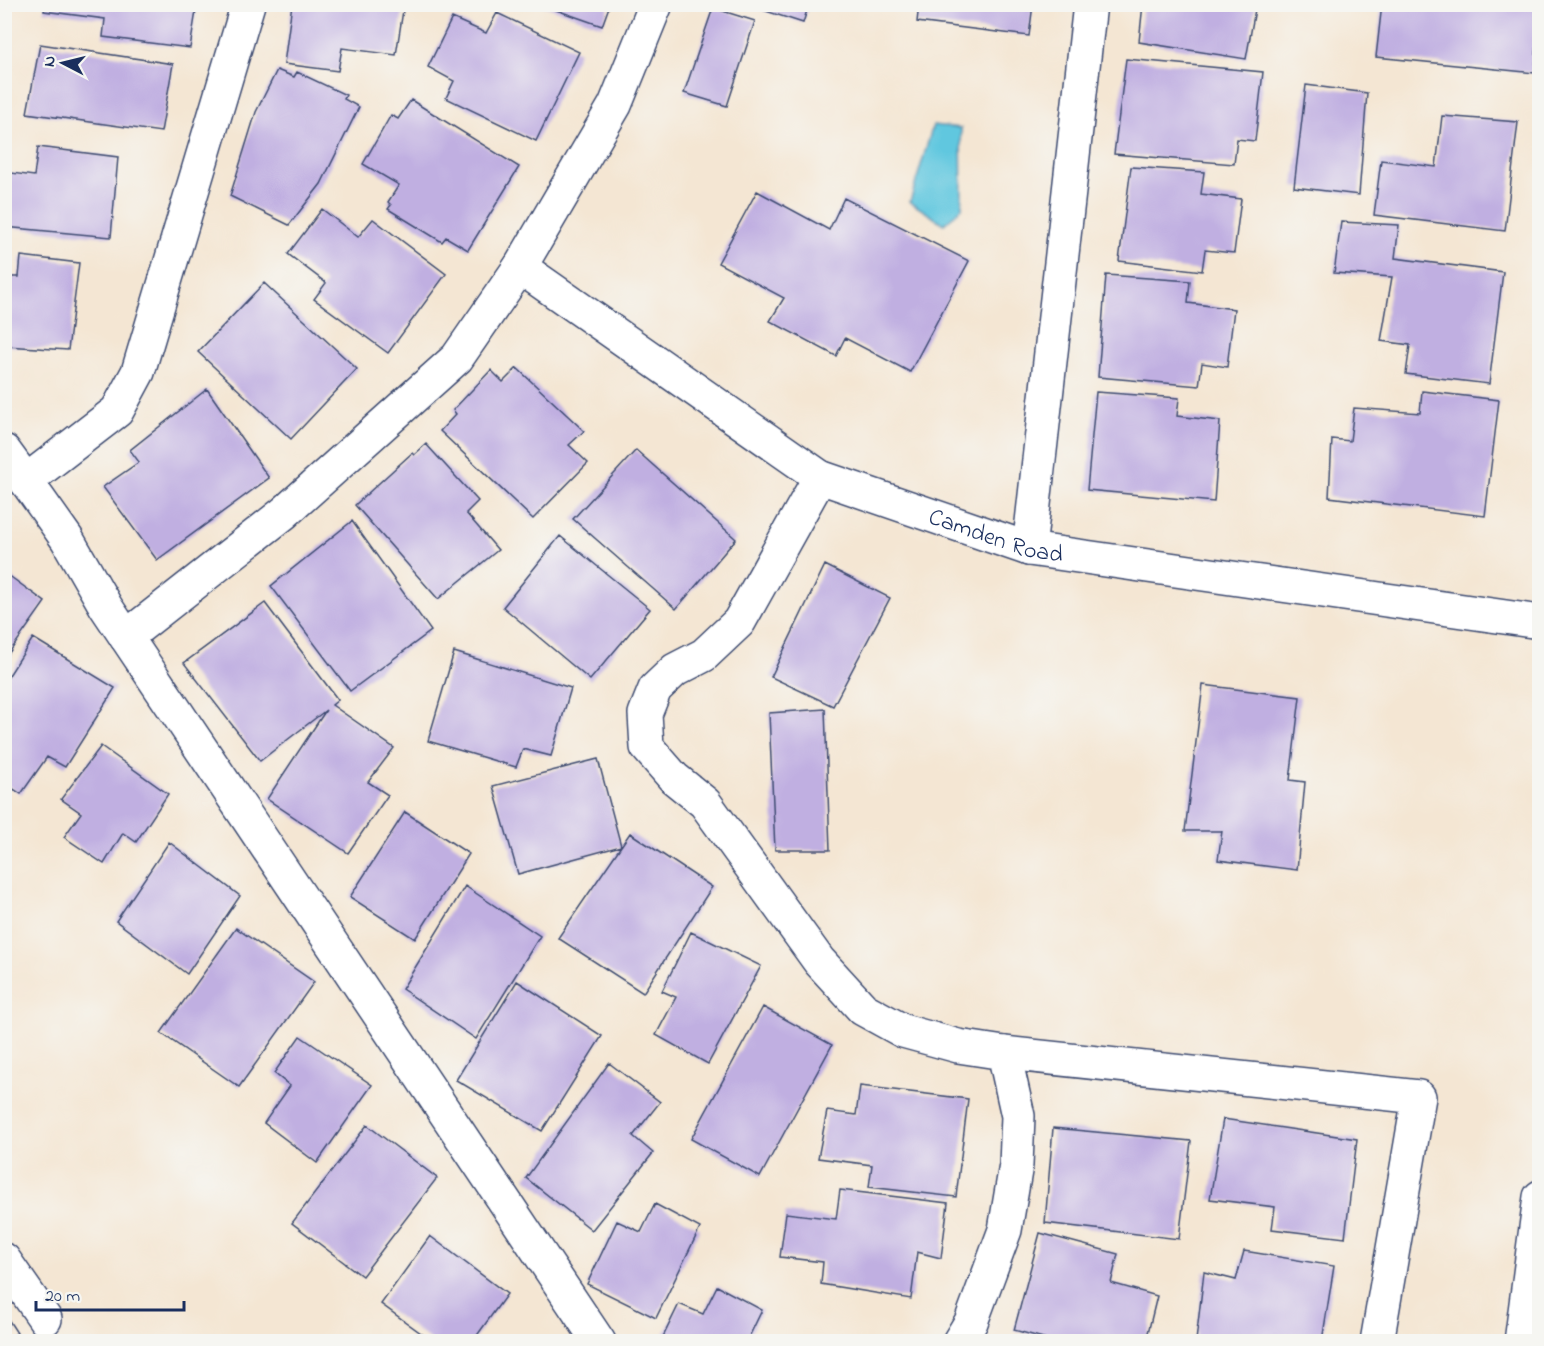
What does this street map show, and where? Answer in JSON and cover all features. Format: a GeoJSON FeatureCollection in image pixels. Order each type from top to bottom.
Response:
{"type":"FeatureCollection","features":[{"type":"Feature","properties":{"kind":"street"},"geometry":{"type":"LineString","coordinates":[[26,481],[117,411],[138,372],[248,4]]}},
{"type":"Feature","properties":{"kind":"street"},"geometry":{"type":"LineString","coordinates":[[126,637],[284,513],[457,358],[520,267],[615,105],[656,4]]}},
{"type":"Feature","properties":{"kind":"street"},"geometry":{"type":"LineString","coordinates":[[1029,549],[1090,4]]}},
{"type":"Feature","properties":{"kind":"street","name":"Camden Road"},"geometry":{"type":"LineString","coordinates":[[520,267],[820,477],[1029,549],[1539,622]]}},
{"type":"Feature","properties":{"kind":"street"},"geometry":{"type":"LineString","coordinates":[[4,451],[67,539],[106,607],[599,1341]]}},
{"type":"Feature","properties":{"kind":"street"},"geometry":{"type":"LineString","coordinates":[[820,477],[739,622],[704,655],[675,670],[655,689],[645,714],[647,747],[674,778],[705,803],[819,961],[863,1009],[903,1031],[958,1046],[1004,1053],[1419,1097],[1377,1341]]}},
{"type":"Feature","properties":{"kind":"street"},"geometry":{"type":"LineString","coordinates":[[959,1341],[971,1322],[1005,1230],[1016,1165],[1018,1116],[1004,1053]]}},
{"type":"Feature","properties":{"kind":"street"},"geometry":{"type":"LineString","coordinates":[[1521,1341],[1539,1197]]}},
{"type":"Feature","properties":{"kind":"street"},"geometry":{"type":"LineString","coordinates":[[4,1260],[45,1319]]}},
{"type":"Feature","properties":{"kind":"water"},"geometry":{"type":"Polygon","coordinates":[[[933,125],[961,128],[962,208],[944,224],[910,202],[933,125]]]}},
{"type":"Feature","properties":{"kind":"building"},"geometry":{"type":"Polygon","coordinates":[[[292,4],[404,4],[396,55],[342,48],[338,71],[284,64],[292,4]]]}},
{"type":"Feature","properties":{"kind":"building"},"geometry":{"type":"Polygon","coordinates":[[[539,4],[610,4],[602,26],[539,4]]]}},
{"type":"Feature","properties":{"kind":"building"},"geometry":{"type":"Polygon","coordinates":[[[744,4],[809,4],[803,23],[744,4]]]}},
{"type":"Feature","properties":{"kind":"building"},"geometry":{"type":"Polygon","coordinates":[[[919,4],[1033,4],[1029,36],[917,22],[919,4]]]}},
{"type":"Feature","properties":{"kind":"building"},"geometry":{"type":"Polygon","coordinates":[[[1143,4],[1256,4],[1246,59],[1139,42],[1143,4]]]}},
{"type":"Feature","properties":{"kind":"building"},"geometry":{"type":"Polygon","coordinates":[[[1382,4],[1539,4],[1535,73],[1376,57],[1382,4]]]}},
{"type":"Feature","properties":{"kind":"building"},"geometry":{"type":"Polygon","coordinates":[[[45,5],[197,5],[190,48],[103,37],[105,19],[44,11],[45,5]]]}},
{"type":"Feature","properties":{"kind":"building"},"geometry":{"type":"Polygon","coordinates":[[[713,8],[755,21],[727,106],[684,93],[713,8]]]}},
{"type":"Feature","properties":{"kind":"building"},"geometry":{"type":"Polygon","coordinates":[[[497,13],[579,52],[536,141],[446,98],[454,81],[428,67],[452,18],[486,33],[497,13]]]}},
{"type":"Feature","properties":{"kind":"building"},"geometry":{"type":"Polygon","coordinates":[[[40,44],[173,64],[161,132],[27,113],[40,44]]]}},
{"type":"Feature","properties":{"kind":"building"},"geometry":{"type":"Polygon","coordinates":[[[1126,59],[1263,72],[1255,141],[1237,139],[1234,164],[1114,154],[1126,59]]]}},
{"type":"Feature","properties":{"kind":"building"},"geometry":{"type":"Polygon","coordinates":[[[277,70],[294,77],[297,72],[346,95],[344,99],[359,107],[321,184],[289,225],[230,196],[256,112],[277,70]]]}},
{"type":"Feature","properties":{"kind":"building"},"geometry":{"type":"Polygon","coordinates":[[[1306,85],[1367,93],[1359,195],[1294,187],[1306,85]]]}},
{"type":"Feature","properties":{"kind":"building"},"geometry":{"type":"Polygon","coordinates":[[[411,100],[519,167],[468,250],[446,237],[442,242],[388,209],[391,205],[388,202],[399,185],[363,164],[391,115],[398,119],[411,100]]]}},
{"type":"Feature","properties":{"kind":"building"},"geometry":{"type":"Polygon","coordinates":[[[1442,116],[1518,122],[1505,231],[1374,215],[1381,160],[1436,167],[1442,116]]]}},
{"type":"Feature","properties":{"kind":"building"},"geometry":{"type":"Polygon","coordinates":[[[38,147],[118,157],[111,237],[4,227],[4,172],[34,176],[38,147]]]}},
{"type":"Feature","properties":{"kind":"building"},"geometry":{"type":"Polygon","coordinates":[[[1131,167],[1204,172],[1201,194],[1241,199],[1234,253],[1205,250],[1202,271],[1119,261],[1131,167]]]}},
{"type":"Feature","properties":{"kind":"building"},"geometry":{"type":"Polygon","coordinates":[[[757,191],[829,230],[844,198],[969,261],[910,372],[845,338],[836,356],[770,321],[784,298],[718,263],[757,191]]]}},
{"type":"Feature","properties":{"kind":"building"},"geometry":{"type":"Polygon","coordinates":[[[322,209],[358,237],[373,219],[446,274],[388,353],[314,299],[326,283],[288,254],[322,209]]]}},
{"type":"Feature","properties":{"kind":"building"},"geometry":{"type":"Polygon","coordinates":[[[1341,222],[1399,225],[1395,258],[1503,272],[1489,384],[1406,374],[1410,345],[1381,341],[1392,277],[1334,273],[1341,222]]]}},
{"type":"Feature","properties":{"kind":"building"},"geometry":{"type":"Polygon","coordinates":[[[21,256],[79,263],[68,350],[6,346],[9,324],[4,324],[4,277],[19,277],[21,256]]]}},
{"type":"Feature","properties":{"kind":"building"},"geometry":{"type":"Polygon","coordinates":[[[1106,275],[1190,281],[1188,303],[1234,309],[1227,367],[1202,363],[1199,386],[1098,377],[1106,275]]]}},
{"type":"Feature","properties":{"kind":"building"},"geometry":{"type":"Polygon","coordinates":[[[264,283],[357,369],[291,439],[198,352],[264,283]]]}},
{"type":"Feature","properties":{"kind":"building"},"geometry":{"type":"Polygon","coordinates":[[[517,368],[584,431],[569,445],[588,463],[533,519],[440,431],[456,414],[453,410],[491,370],[503,382],[517,368]]]}},
{"type":"Feature","properties":{"kind":"building"},"geometry":{"type":"Polygon","coordinates":[[[207,389],[269,478],[157,560],[103,487],[139,462],[130,450],[207,389]]]}},
{"type":"Feature","properties":{"kind":"building"},"geometry":{"type":"Polygon","coordinates":[[[1422,391],[1499,400],[1485,516],[1329,497],[1332,439],[1350,441],[1354,408],[1420,413],[1422,391]]]}},
{"type":"Feature","properties":{"kind":"building"},"geometry":{"type":"Polygon","coordinates":[[[1096,392],[1179,398],[1177,416],[1220,421],[1214,502],[1087,490],[1096,392]]]}},
{"type":"Feature","properties":{"kind":"building"},"geometry":{"type":"Polygon","coordinates":[[[426,444],[478,501],[466,513],[498,550],[438,599],[355,505],[412,453],[414,455],[426,444]]]}},
{"type":"Feature","properties":{"kind":"building"},"geometry":{"type":"Polygon","coordinates":[[[636,450],[736,539],[676,609],[573,519],[636,450]]]}},
{"type":"Feature","properties":{"kind":"building"},"geometry":{"type":"Polygon","coordinates":[[[352,521],[431,631],[350,691],[271,586],[352,521]]]}},
{"type":"Feature","properties":{"kind":"building"},"geometry":{"type":"Polygon","coordinates":[[[560,536],[650,609],[590,680],[503,607],[560,536]]]}},
{"type":"Feature","properties":{"kind":"building"},"geometry":{"type":"Polygon","coordinates":[[[825,565],[890,598],[833,706],[771,677],[825,565]]]}},
{"type":"Feature","properties":{"kind":"building"},"geometry":{"type":"Polygon","coordinates":[[[4,572],[45,602],[4,660],[4,572]]]}},
{"type":"Feature","properties":{"kind":"building"},"geometry":{"type":"Polygon","coordinates":[[[265,603],[338,700],[332,705],[394,748],[368,782],[388,795],[348,853],[267,799],[326,710],[260,761],[184,663],[265,603]]]}},
{"type":"Feature","properties":{"kind":"building"},"geometry":{"type":"Polygon","coordinates":[[[33,638],[115,688],[65,767],[47,757],[21,794],[4,783],[4,683],[33,638]]]}},
{"type":"Feature","properties":{"kind":"building"},"geometry":{"type":"Polygon","coordinates":[[[454,652],[571,688],[551,756],[523,749],[516,767],[428,741],[454,652]]]}},
{"type":"Feature","properties":{"kind":"building"},"geometry":{"type":"Polygon","coordinates":[[[1203,685],[1300,697],[1290,780],[1305,782],[1297,870],[1218,860],[1222,831],[1185,831],[1203,685]]]}},
{"type":"Feature","properties":{"kind":"building"},"geometry":{"type":"Polygon","coordinates":[[[825,709],[830,850],[775,850],[769,713],[825,709]]]}},
{"type":"Feature","properties":{"kind":"building"},"geometry":{"type":"Polygon","coordinates":[[[101,746],[168,794],[136,842],[123,833],[104,864],[64,837],[81,813],[61,799],[101,746]]]}},
{"type":"Feature","properties":{"kind":"building"},"geometry":{"type":"Polygon","coordinates":[[[598,759],[621,846],[518,874],[493,786],[598,759]]]}},
{"type":"Feature","properties":{"kind":"building"},"geometry":{"type":"Polygon","coordinates":[[[405,812],[469,854],[415,939],[350,897],[405,812]]]}},
{"type":"Feature","properties":{"kind":"building"},"geometry":{"type":"Polygon","coordinates":[[[630,833],[712,887],[643,993],[558,938],[630,833]]]}},
{"type":"Feature","properties":{"kind":"building"},"geometry":{"type":"Polygon","coordinates":[[[169,842],[240,896],[187,974],[116,921],[169,842]]]}},
{"type":"Feature","properties":{"kind":"building"},"geometry":{"type":"Polygon","coordinates":[[[465,886],[540,936],[476,1039],[402,989],[465,886]]]}},
{"type":"Feature","properties":{"kind":"building"},"geometry":{"type":"Polygon","coordinates":[[[236,928],[314,982],[239,1087],[161,1033],[236,928]]]}},
{"type":"Feature","properties":{"kind":"building"},"geometry":{"type":"Polygon","coordinates":[[[691,932],[761,966],[708,1064],[656,1035],[676,997],[662,991],[691,932]]]}},
{"type":"Feature","properties":{"kind":"building"},"geometry":{"type":"Polygon","coordinates":[[[517,981],[602,1036],[542,1131],[456,1080],[517,981]]]}},
{"type":"Feature","properties":{"kind":"building"},"geometry":{"type":"Polygon","coordinates":[[[763,1007],[832,1045],[760,1177],[691,1139],[763,1007]]]}},
{"type":"Feature","properties":{"kind":"building"},"geometry":{"type":"Polygon","coordinates":[[[300,1036],[372,1085],[317,1163],[264,1123],[290,1086],[274,1073],[300,1036]]]}},
{"type":"Feature","properties":{"kind":"building"},"geometry":{"type":"Polygon","coordinates":[[[609,1063],[660,1102],[633,1136],[653,1153],[592,1230],[526,1178],[609,1063]]]}},
{"type":"Feature","properties":{"kind":"building"},"geometry":{"type":"Polygon","coordinates":[[[860,1086],[968,1099],[956,1197],[869,1187],[872,1165],[818,1158],[827,1111],[856,1115],[860,1086]]]}},
{"type":"Feature","properties":{"kind":"building"},"geometry":{"type":"Polygon","coordinates":[[[1223,1119],[1357,1139],[1345,1238],[1272,1229],[1275,1207],[1210,1199],[1223,1119]]]}},
{"type":"Feature","properties":{"kind":"building"},"geometry":{"type":"Polygon","coordinates":[[[367,1125],[437,1178],[362,1276],[292,1223],[367,1125]]]}},
{"type":"Feature","properties":{"kind":"building"},"geometry":{"type":"Polygon","coordinates":[[[1053,1128],[1191,1141],[1179,1239],[1045,1223],[1053,1128]]]}},
{"type":"Feature","properties":{"kind":"building"},"geometry":{"type":"Polygon","coordinates":[[[840,1190],[948,1203],[941,1258],[917,1252],[911,1299],[821,1284],[823,1262],[780,1257],[786,1213],[836,1219],[840,1190]]]}},
{"type":"Feature","properties":{"kind":"building"},"geometry":{"type":"Polygon","coordinates":[[[655,1204],[700,1228],[656,1318],[587,1284],[617,1221],[641,1232],[655,1204]]]}},
{"type":"Feature","properties":{"kind":"building"},"geometry":{"type":"Polygon","coordinates":[[[1040,1233],[1118,1254],[1111,1283],[1157,1296],[1146,1341],[1120,1341],[1112,1338],[1111,1341],[1054,1341],[1014,1330],[1040,1233]]]}},
{"type":"Feature","properties":{"kind":"building"},"geometry":{"type":"Polygon","coordinates":[[[430,1236],[507,1294],[473,1341],[432,1341],[381,1304],[430,1236]]]}},
{"type":"Feature","properties":{"kind":"building"},"geometry":{"type":"Polygon","coordinates":[[[1244,1251],[1334,1266],[1322,1341],[1196,1341],[1204,1272],[1236,1280],[1244,1251]]]}},
{"type":"Feature","properties":{"kind":"building"},"geometry":{"type":"Polygon","coordinates":[[[717,1286],[762,1310],[747,1341],[661,1341],[679,1304],[703,1314],[717,1286]]]}},
{"type":"Feature","properties":{"kind":"building"},"geometry":{"type":"Polygon","coordinates":[[[4,1313],[17,1333],[4,1341],[4,1313]]]}}]}
